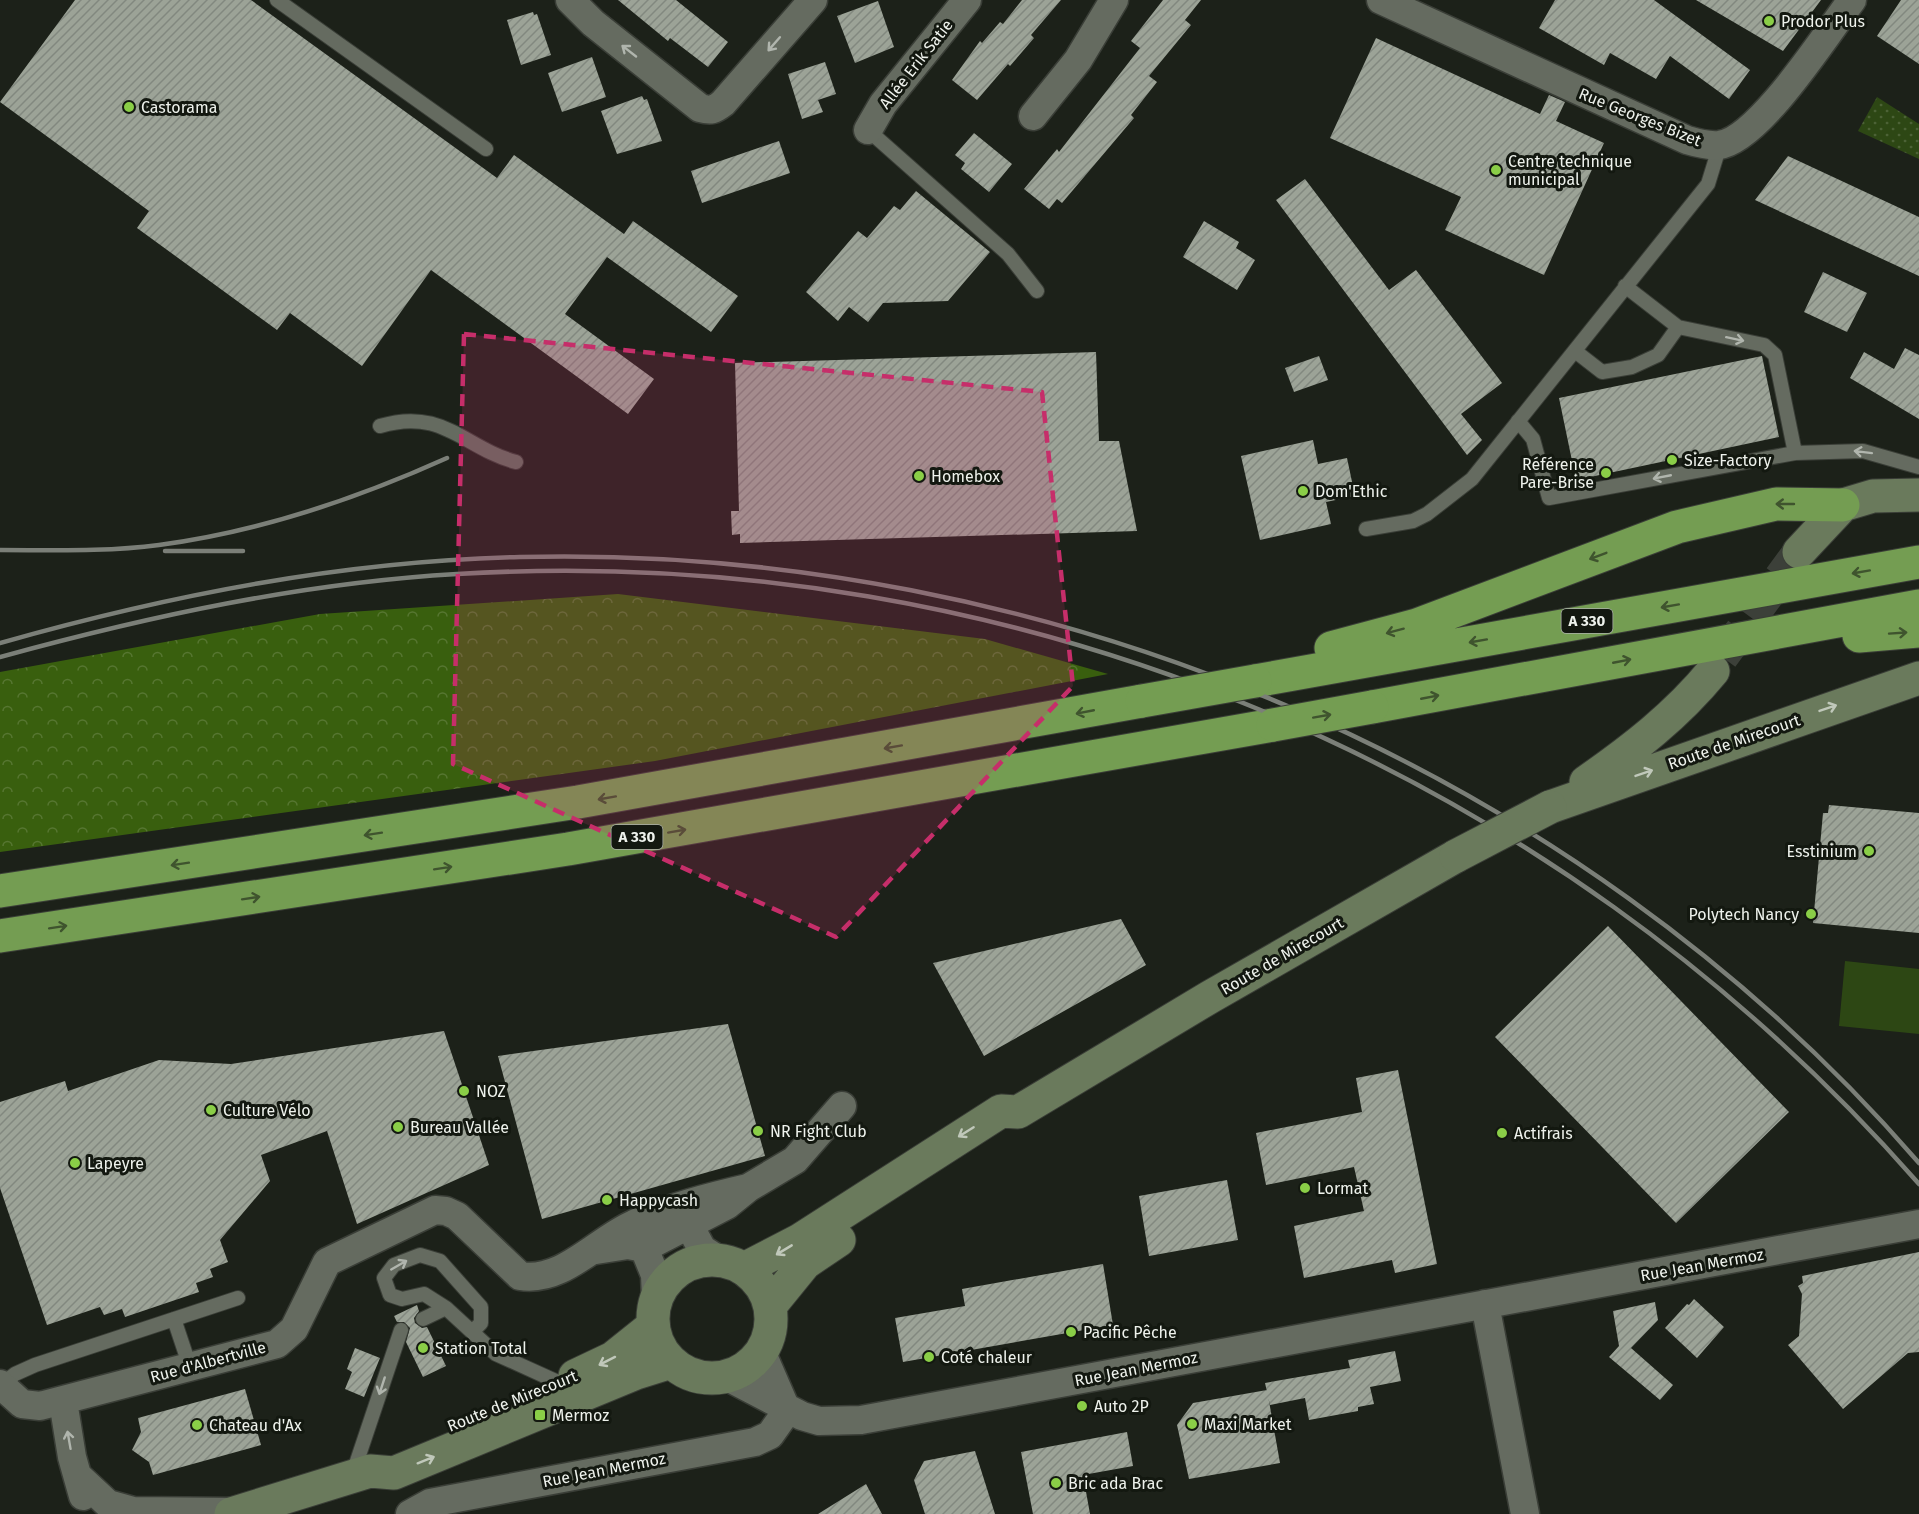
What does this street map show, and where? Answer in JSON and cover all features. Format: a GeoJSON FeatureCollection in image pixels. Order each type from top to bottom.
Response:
{"type":"FeatureCollection","features":[{"type":"Feature","properties":{"kind":"highway"},"geometry":{"type":"LineString","coordinates":[[1244,677],[1417,625],[1677,526],[1776,504],[1843,505]]}},
{"type":"Feature","properties":{"kind":"highway","name":"A 330"},"geometry":{"type":"LineString","coordinates":[[0,891],[601,799],[1142,701],[1244,677],[1919,561]]}},
{"type":"Feature","properties":{"kind":"highway","name":"A 330"},"geometry":{"type":"LineString","coordinates":[[0,936],[568,849],[1372,707],[1703,659],[1919,606]]}},
{"type":"Feature","properties":{"kind":"highway"},"geometry":{"type":"LineString","coordinates":[[1703,659],[1919,632]]}},
{"type":"Feature","properties":{"kind":"main road"},"geometry":{"type":"LineString","coordinates":[[1799,552],[1843,505],[1873,496],[1919,495]]}},
{"type":"Feature","properties":{"kind":"main road","name":"Route de Mirecourt"},"geometry":{"type":"LineString","coordinates":[[1550,807],[1657,729],[1690,699],[1703,659]]}},
{"type":"Feature","properties":{"kind":"main road","name":"Route de Mirecourt"},"geometry":{"type":"LineString","coordinates":[[732,1264],[800,1240],[1001,1111],[1018,1112],[1230,986],[1456,856],[1550,807],[1919,678]]}},
{"type":"Feature","properties":{"kind":"main road","name":"Route de Mirecourt"},"geometry":{"type":"LineString","coordinates":[[770,1306],[805,1263],[1013,1128],[1018,1112]]}},
{"type":"Feature","properties":{"kind":"main road"},"geometry":{"type":"LineString","coordinates":[[693,1262],[732,1264],[756,1279],[770,1306],[769,1336],[761,1351],[746,1367],[726,1376],[697,1376],[671,1362],[656,1339],[655,1312],[670,1276],[693,1262]]}},
{"type":"Feature","properties":{"kind":"main road","name":"Route de Mirecourt"},"geometry":{"type":"LineString","coordinates":[[361,1474],[383,1453],[560,1383],[613,1358],[655,1312]]}},
{"type":"Feature","properties":{"kind":"main road","name":"Route de Mirecourt"},"geometry":{"type":"LineString","coordinates":[[236,1513],[361,1474],[394,1473],[636,1373],[671,1362]]}},
{"type":"Feature","properties":{"kind":"street"},"geometry":{"type":"LineString","coordinates":[[570,0],[593,23],[700,108],[715,110],[813,0]]}},
{"type":"Feature","properties":{"kind":"street","name":"Allée Erik Satie"},"geometry":{"type":"LineString","coordinates":[[868,130],[883,104],[967,0]]}},
{"type":"Feature","properties":{"kind":"street"},"geometry":{"type":"LineString","coordinates":[[1033,116],[1078,60],[1114,0]]}},
{"type":"Feature","properties":{"kind":"street","name":"Rue Georges Bizet"},"geometry":{"type":"LineString","coordinates":[[1381,0],[1687,140],[1720,145],[1744,133],[1764,115],[1852,0]]}},
{"type":"Feature","properties":{"kind":"street","name":"Rue d'Albertville"},"geometry":{"type":"LineString","coordinates":[[0,1385],[12,1397],[31,1406],[63,1401],[267,1347],[287,1338],[327,1262],[435,1210],[446,1211],[457,1216],[520,1276],[542,1277],[588,1252],[609,1237],[748,1188],[795,1160],[842,1106]]}},
{"type":"Feature","properties":{"kind":"street"},"geometry":{"type":"LineString","coordinates":[[655,1312],[656,1275],[644,1248],[670,1217],[702,1249],[732,1264]]}},
{"type":"Feature","properties":{"kind":"street","name":"Rue d'Albertville"},"geometry":{"type":"LineString","coordinates":[[588,1252],[628,1245],[644,1248],[670,1217]]}},
{"type":"Feature","properties":{"kind":"street","name":"Rue Jean Mermoz"},"geometry":{"type":"LineString","coordinates":[[726,1376],[787,1410],[819,1422],[861,1420],[1919,1224]]}},
{"type":"Feature","properties":{"kind":"street"},"geometry":{"type":"LineString","coordinates":[[1485,1304],[1525,1514]]}},
{"type":"Feature","properties":{"kind":"street"},"geometry":{"type":"LineString","coordinates":[[761,1351],[787,1410]]}},
{"type":"Feature","properties":{"kind":"street"},"geometry":{"type":"LineString","coordinates":[[63,1401],[72,1457],[87,1514]]}},
{"type":"Feature","properties":{"kind":"street","name":"Rue Jean Mermoz"},"geometry":{"type":"LineString","coordinates":[[410,1514],[430,1503],[755,1442],[770,1434],[787,1410]]}},
{"type":"Feature","properties":{"kind":"street"},"geometry":{"type":"LineString","coordinates":[[79,1477],[99,1498],[120,1509],[236,1513]]}},
{"type":"Feature","properties":{"kind":"lane"},"geometry":{"type":"LineString","coordinates":[[277,0],[486,148]]}},
{"type":"Feature","properties":{"kind":"lane"},"geometry":{"type":"LineString","coordinates":[[868,130],[1008,254],[1037,291]]}},
{"type":"Feature","properties":{"kind":"lane"},"geometry":{"type":"LineString","coordinates":[[1366,530],[1413,521],[1443,504],[1472,479],[1707,184],[1720,145]]}},
{"type":"Feature","properties":{"kind":"lane"},"geometry":{"type":"LineString","coordinates":[[1625,286],[1677,327],[1764,345],[1775,355],[1795,453]]}},
{"type":"Feature","properties":{"kind":"lane"},"geometry":{"type":"LineString","coordinates":[[1575,351],[1602,372],[1632,367],[1658,355],[1677,327]]}},
{"type":"Feature","properties":{"kind":"lane"},"geometry":{"type":"LineString","coordinates":[[380,426],[398,421],[417,421],[448,428],[499,457],[516,462]]}},
{"type":"Feature","properties":{"kind":"lane"},"geometry":{"type":"LineString","coordinates":[[1518,421],[1533,439],[1549,498],[1795,453],[1863,451],[1919,467]]}},
{"type":"Feature","properties":{"kind":"lane"},"geometry":{"type":"LineString","coordinates":[[472,1332],[481,1323],[481,1307],[440,1261],[420,1255],[394,1265],[384,1278],[390,1295],[402,1299],[424,1294],[446,1308],[472,1332],[496,1354],[560,1383]]}},
{"type":"Feature","properties":{"kind":"lane"},"geometry":{"type":"LineString","coordinates":[[0,1385],[15,1374],[35,1365],[238,1298]]}},
{"type":"Feature","properties":{"kind":"lane"},"geometry":{"type":"LineString","coordinates":[[423,1319],[446,1308]]}},
{"type":"Feature","properties":{"kind":"lane"},"geometry":{"type":"LineString","coordinates":[[174,1319],[190,1367]]}},
{"type":"Feature","properties":{"kind":"lane"},"geometry":{"type":"LineString","coordinates":[[361,1474],[401,1330]]}},
{"type":"Feature","properties":{"kind":"highlighted area"},"geometry":{"type":"Polygon","coordinates":[[[464,334],[1042,392],[1073,686],[836,937],[453,764],[464,334]]]}},
{"type":"Feature","properties":{"kind":"green space"},"geometry":{"type":"Polygon","coordinates":[[[1877,97],[1919,124],[1919,159],[1858,131],[1877,97]]]}},
{"type":"Feature","properties":{"kind":"green space"},"geometry":{"type":"Polygon","coordinates":[[[618,594],[985,639],[1108,674],[655,761],[0,852],[0,672],[320,614],[618,594]]]}},
{"type":"Feature","properties":{"kind":"green space"},"geometry":{"type":"Polygon","coordinates":[[[1845,961],[1919,969],[1919,1034],[1839,1026],[1845,961]]]}},
{"type":"Feature","properties":{"kind":"building"},"geometry":{"type":"Polygon","coordinates":[[[75,0],[251,0],[497,178],[514,155],[624,234],[633,221],[738,296],[711,332],[607,257],[565,314],[654,379],[628,414],[431,270],[362,366],[290,313],[277,330],[137,228],[149,211],[0,102],[75,0]]]}},
{"type":"Feature","properties":{"kind":"building"},"geometry":{"type":"Polygon","coordinates":[[[618,0],[676,0],[728,42],[708,67],[670,38],[668,41],[618,0]]]}},
{"type":"Feature","properties":{"kind":"building"},"geometry":{"type":"Polygon","coordinates":[[[1022,0],[1061,0],[1031,35],[1034,38],[977,100],[952,80],[980,41],[982,43],[1000,22],[1003,24],[1022,0]]]}},
{"type":"Feature","properties":{"kind":"building"},"geometry":{"type":"Polygon","coordinates":[[[1163,0],[1201,0],[1185,20],[1191,25],[1149,76],[1157,82],[1131,115],[1134,118],[1062,203],[1057,199],[1049,209],[1024,189],[1057,149],[1059,152],[1140,48],[1131,41],[1163,0]]]}},
{"type":"Feature","properties":{"kind":"building"},"geometry":{"type":"Polygon","coordinates":[[[1555,0],[1654,0],[1750,70],[1729,99],[1670,56],[1656,79],[1610,53],[1604,65],[1539,28],[1555,0]]]}},
{"type":"Feature","properties":{"kind":"building","name":"Prodor Plus"},"geometry":{"type":"Polygon","coordinates":[[[1696,0],[1821,0],[1783,51],[1696,0]]]}},
{"type":"Feature","properties":{"kind":"building"},"geometry":{"type":"Polygon","coordinates":[[[1901,0],[1919,0],[1919,64],[1877,36],[1901,0]]]}},
{"type":"Feature","properties":{"kind":"building"},"geometry":{"type":"Polygon","coordinates":[[[878,1],[894,47],[855,63],[837,16],[878,1]]]}},
{"type":"Feature","properties":{"kind":"building"},"geometry":{"type":"Polygon","coordinates":[[[533,12],[534,15],[537,14],[551,55],[521,65],[507,20],[533,12]]]}},
{"type":"Feature","properties":{"kind":"building","name":"Centre technique municipal"},"geometry":{"type":"Polygon","coordinates":[[[1376,38],[1540,114],[1549,95],[1565,102],[1556,121],[1604,143],[1544,275],[1445,230],[1461,197],[1330,138],[1376,38]]]}},
{"type":"Feature","properties":{"kind":"building"},"geometry":{"type":"Polygon","coordinates":[[[592,57],[606,97],[562,112],[548,73],[592,57]]]}},
{"type":"Feature","properties":{"kind":"building"},"geometry":{"type":"Polygon","coordinates":[[[825,62],[836,94],[818,100],[823,112],[802,119],[788,74],[825,62]]]}},
{"type":"Feature","properties":{"kind":"building"},"geometry":{"type":"Polygon","coordinates":[[[642,96],[644,100],[647,99],[662,141],[617,154],[601,111],[642,96]]]}},
{"type":"Feature","properties":{"kind":"building"},"geometry":{"type":"Polygon","coordinates":[[[974,133],[1012,164],[989,192],[961,169],[965,163],[955,155],[974,133]]]}},
{"type":"Feature","properties":{"kind":"building"},"geometry":{"type":"Polygon","coordinates":[[[779,141],[790,173],[702,203],[691,171],[779,141]]]}},
{"type":"Feature","properties":{"kind":"building"},"geometry":{"type":"Polygon","coordinates":[[[1788,156],[1919,217],[1919,276],[1755,200],[1788,156]]]}},
{"type":"Feature","properties":{"kind":"building"},"geometry":{"type":"Polygon","coordinates":[[[1305,179],[1389,290],[1416,270],[1502,383],[1461,414],[1482,440],[1467,455],[1276,200],[1305,179]]]}},
{"type":"Feature","properties":{"kind":"building"},"geometry":{"type":"Polygon","coordinates":[[[916,191],[990,252],[948,301],[883,303],[868,322],[849,307],[838,321],[806,292],[858,231],[867,238],[894,206],[900,210],[916,191]]]}},
{"type":"Feature","properties":{"kind":"building"},"geometry":{"type":"Polygon","coordinates":[[[1204,221],[1239,242],[1236,248],[1255,260],[1237,290],[1183,257],[1204,221]]]}},
{"type":"Feature","properties":{"kind":"building"},"geometry":{"type":"Polygon","coordinates":[[[1823,272],[1867,293],[1847,332],[1804,312],[1823,272]]]}},
{"type":"Feature","properties":{"kind":"building"},"geometry":{"type":"Polygon","coordinates":[[[1905,348],[1919,355],[1919,419],[1850,378],[1864,352],[1894,369],[1905,348]]]}},
{"type":"Feature","properties":{"kind":"building","name":"Homebox"},"geometry":{"type":"Polygon","coordinates":[[[1096,352],[1099,441],[1119,441],[1137,531],[740,543],[740,534],[732,535],[731,511],[739,511],[735,363],[1096,352]]]}},
{"type":"Feature","properties":{"kind":"building"},"geometry":{"type":"Polygon","coordinates":[[[1319,356],[1328,380],[1294,392],[1285,368],[1319,356]]]}},
{"type":"Feature","properties":{"kind":"building"},"geometry":{"type":"Polygon","coordinates":[[[1762,356],[1779,437],[1576,480],[1559,398],[1762,356]]]}},
{"type":"Feature","properties":{"kind":"building","name":"Dom'Ethic"},"geometry":{"type":"Polygon","coordinates":[[[1313,440],[1318,464],[1347,458],[1355,496],[1326,502],[1331,524],[1260,540],[1241,456],[1313,440]]]}},
{"type":"Feature","properties":{"kind":"building","name":"Esstinium"},"geometry":{"type":"Polygon","coordinates":[[[1829,805],[1919,813],[1919,933],[1813,923],[1823,813],[1828,813],[1829,805]]]}},
{"type":"Feature","properties":{"kind":"building"},"geometry":{"type":"Polygon","coordinates":[[[1121,919],[1146,965],[984,1056],[933,963],[1121,919]]]}},
{"type":"Feature","properties":{"kind":"building"},"geometry":{"type":"Polygon","coordinates":[[[1608,926],[1789,1112],[1676,1223],[1495,1037],[1608,926]]]}},
{"type":"Feature","properties":{"kind":"building"},"geometry":{"type":"Polygon","coordinates":[[[728,1024],[765,1156],[542,1219],[498,1056],[728,1024]]]}},
{"type":"Feature","properties":{"kind":"building"},"geometry":{"type":"Polygon","coordinates":[[[444,1031],[489,1165],[357,1224],[327,1131],[261,1155],[270,1181],[220,1240],[228,1262],[210,1269],[213,1277],[196,1283],[199,1292],[125,1317],[122,1309],[104,1315],[100,1307],[47,1325],[0,1188],[0,1102],[65,1081],[68,1091],[159,1060],[231,1064],[444,1031]]]}},
{"type":"Feature","properties":{"kind":"building"},"geometry":{"type":"Polygon","coordinates":[[[1398,1070],[1437,1264],[1395,1273],[1392,1260],[1304,1278],[1294,1226],[1364,1211],[1354,1167],[1266,1185],[1256,1133],[1362,1112],[1356,1078],[1398,1070]]]}},
{"type":"Feature","properties":{"kind":"building"},"geometry":{"type":"Polygon","coordinates":[[[1227,1180],[1238,1240],[1149,1256],[1139,1196],[1227,1180]]]}},
{"type":"Feature","properties":{"kind":"building"},"geometry":{"type":"Polygon","coordinates":[[[1919,1252],[1919,1352],[1908,1353],[1843,1409],[1788,1345],[1799,1336],[1802,1294],[1798,1286],[1803,1283],[1802,1276],[1919,1252]]]}},
{"type":"Feature","properties":{"kind":"building"},"geometry":{"type":"Polygon","coordinates":[[[1103,1264],[1113,1325],[903,1362],[895,1318],[965,1306],[962,1289],[1103,1264]]]}},
{"type":"Feature","properties":{"kind":"building"},"geometry":{"type":"Polygon","coordinates":[[[1694,1299],[1724,1327],[1697,1358],[1665,1328],[1694,1299]]]}},
{"type":"Feature","properties":{"kind":"building"},"geometry":{"type":"Polygon","coordinates":[[[1655,1302],[1658,1320],[1631,1348],[1673,1385],[1660,1400],[1609,1357],[1619,1346],[1613,1311],[1655,1302]]]}},
{"type":"Feature","properties":{"kind":"building","name":"Station Total"},"geometry":{"type":"Polygon","coordinates":[[[417,1305],[419,1311],[414,1318],[415,1323],[422,1328],[427,1327],[446,1366],[423,1377],[406,1342],[410,1328],[404,1322],[397,1322],[394,1316],[417,1305]]]}},
{"type":"Feature","properties":{"kind":"building"},"geometry":{"type":"Polygon","coordinates":[[[355,1348],[380,1358],[364,1397],[345,1389],[352,1372],[347,1369],[355,1348]]]}},
{"type":"Feature","properties":{"kind":"building"},"geometry":{"type":"Polygon","coordinates":[[[1395,1351],[1401,1381],[1370,1387],[1374,1404],[1358,1407],[1358,1411],[1309,1420],[1305,1398],[1270,1405],[1265,1383],[1350,1368],[1348,1360],[1395,1351]]]}},
{"type":"Feature","properties":{"kind":"building","name":"Chateau d'Ax"},"geometry":{"type":"Polygon","coordinates":[[[245,1389],[261,1445],[153,1475],[149,1462],[132,1450],[141,1432],[138,1418],[245,1389]]]}},
{"type":"Feature","properties":{"kind":"building"},"geometry":{"type":"Polygon","coordinates":[[[1267,1390],[1280,1463],[1189,1479],[1177,1425],[1193,1403],[1267,1390]]]}},
{"type":"Feature","properties":{"kind":"building","name":"Bric ada Brac"},"geometry":{"type":"Polygon","coordinates":[[[1127,1432],[1133,1466],[1083,1475],[1090,1514],[1033,1514],[1021,1452],[1127,1432]]]}},
{"type":"Feature","properties":{"kind":"building"},"geometry":{"type":"Polygon","coordinates":[[[975,1451],[995,1514],[925,1514],[914,1480],[924,1461],[975,1451]]]}},
{"type":"Feature","properties":{"kind":"building"},"geometry":{"type":"Polygon","coordinates":[[[866,1484],[882,1514],[818,1514],[866,1484]]]}},
{"type":"Feature","properties":{"kind":"tunnel"},"geometry":{"type":"LineString","coordinates":[[1722,657],[1799,552]]}},
{"type":"Feature","properties":{"kind":"railway"},"geometry":{"type":"LineString","coordinates":[[0,550],[119,549],[159,545],[233,532],[342,500],[447,458]]}},
{"type":"Feature","properties":{"kind":"railway"},"geometry":{"type":"LineString","coordinates":[[165,551],[243,551]]}},
{"type":"Feature","properties":{"kind":"railway"},"geometry":{"type":"LineString","coordinates":[[0,643],[128,610],[323,573],[388,565],[520,557],[716,563],[911,590],[1102,638],[1287,706],[1463,793],[1629,899],[1782,1022],[1919,1163]]}},
{"type":"Feature","properties":{"kind":"railway"},"geometry":{"type":"LineString","coordinates":[[0,657],[170,615],[284,593],[399,578],[457,574],[665,574],[869,596],[1068,642],[1259,710],[1442,798],[1614,907],[1774,1036],[1919,1184]]}},
{"type":"Feature","properties":{"kind":"place","name":"Prodor Plus"},"geometry":{"type":"Point","coordinates":[1769,21]}},
{"type":"Feature","properties":{"kind":"place","name":"Castorama"},"geometry":{"type":"Point","coordinates":[129,107]}},
{"type":"Feature","properties":{"kind":"place","name":"Centre technique municipal"},"geometry":{"type":"Point","coordinates":[1496,170]}},
{"type":"Feature","properties":{"kind":"place","name":"Size-Factory"},"geometry":{"type":"Point","coordinates":[1672,460]}},
{"type":"Feature","properties":{"kind":"place","name":"Référence Pare-Brise"},"geometry":{"type":"Point","coordinates":[1606,473]}},
{"type":"Feature","properties":{"kind":"place","name":"Homebox"},"geometry":{"type":"Point","coordinates":[919,476]}},
{"type":"Feature","properties":{"kind":"place","name":"Dom'Ethic"},"geometry":{"type":"Point","coordinates":[1303,491]}},
{"type":"Feature","properties":{"kind":"place","name":"Esstinium"},"geometry":{"type":"Point","coordinates":[1869,851]}},
{"type":"Feature","properties":{"kind":"place","name":"Polytech Nancy"},"geometry":{"type":"Point","coordinates":[1811,914]}},
{"type":"Feature","properties":{"kind":"place","name":"NOZ"},"geometry":{"type":"Point","coordinates":[464,1091]}},
{"type":"Feature","properties":{"kind":"place","name":"Culture Vélo"},"geometry":{"type":"Point","coordinates":[211,1110]}},
{"type":"Feature","properties":{"kind":"place","name":"Bureau Vallée"},"geometry":{"type":"Point","coordinates":[398,1127]}},
{"type":"Feature","properties":{"kind":"place","name":"NR Fight Club"},"geometry":{"type":"Point","coordinates":[758,1131]}},
{"type":"Feature","properties":{"kind":"place","name":"Actifrais"},"geometry":{"type":"Point","coordinates":[1502,1133]}},
{"type":"Feature","properties":{"kind":"place","name":"Lapeyre"},"geometry":{"type":"Point","coordinates":[75,1163]}},
{"type":"Feature","properties":{"kind":"place","name":"Lormat"},"geometry":{"type":"Point","coordinates":[1305,1188]}},
{"type":"Feature","properties":{"kind":"place","name":"Happycash"},"geometry":{"type":"Point","coordinates":[607,1200]}},
{"type":"Feature","properties":{"kind":"place","name":"Pacific Pêche"},"geometry":{"type":"Point","coordinates":[1071,1332]}},
{"type":"Feature","properties":{"kind":"place","name":"Station Total"},"geometry":{"type":"Point","coordinates":[423,1348]}},
{"type":"Feature","properties":{"kind":"place","name":"Coté chaleur"},"geometry":{"type":"Point","coordinates":[929,1357]}},
{"type":"Feature","properties":{"kind":"place","name":"Auto 2P"},"geometry":{"type":"Point","coordinates":[1082,1406]}},
{"type":"Feature","properties":{"kind":"place","name":"Mermoz"},"geometry":{"type":"Point","coordinates":[540,1415]}},
{"type":"Feature","properties":{"kind":"place","name":"Maxi Market"},"geometry":{"type":"Point","coordinates":[1192,1424]}},
{"type":"Feature","properties":{"kind":"place","name":"Chateau d'Ax"},"geometry":{"type":"Point","coordinates":[197,1425]}},
{"type":"Feature","properties":{"kind":"place","name":"Bric ada Brac"},"geometry":{"type":"Point","coordinates":[1056,1483]}}]}
